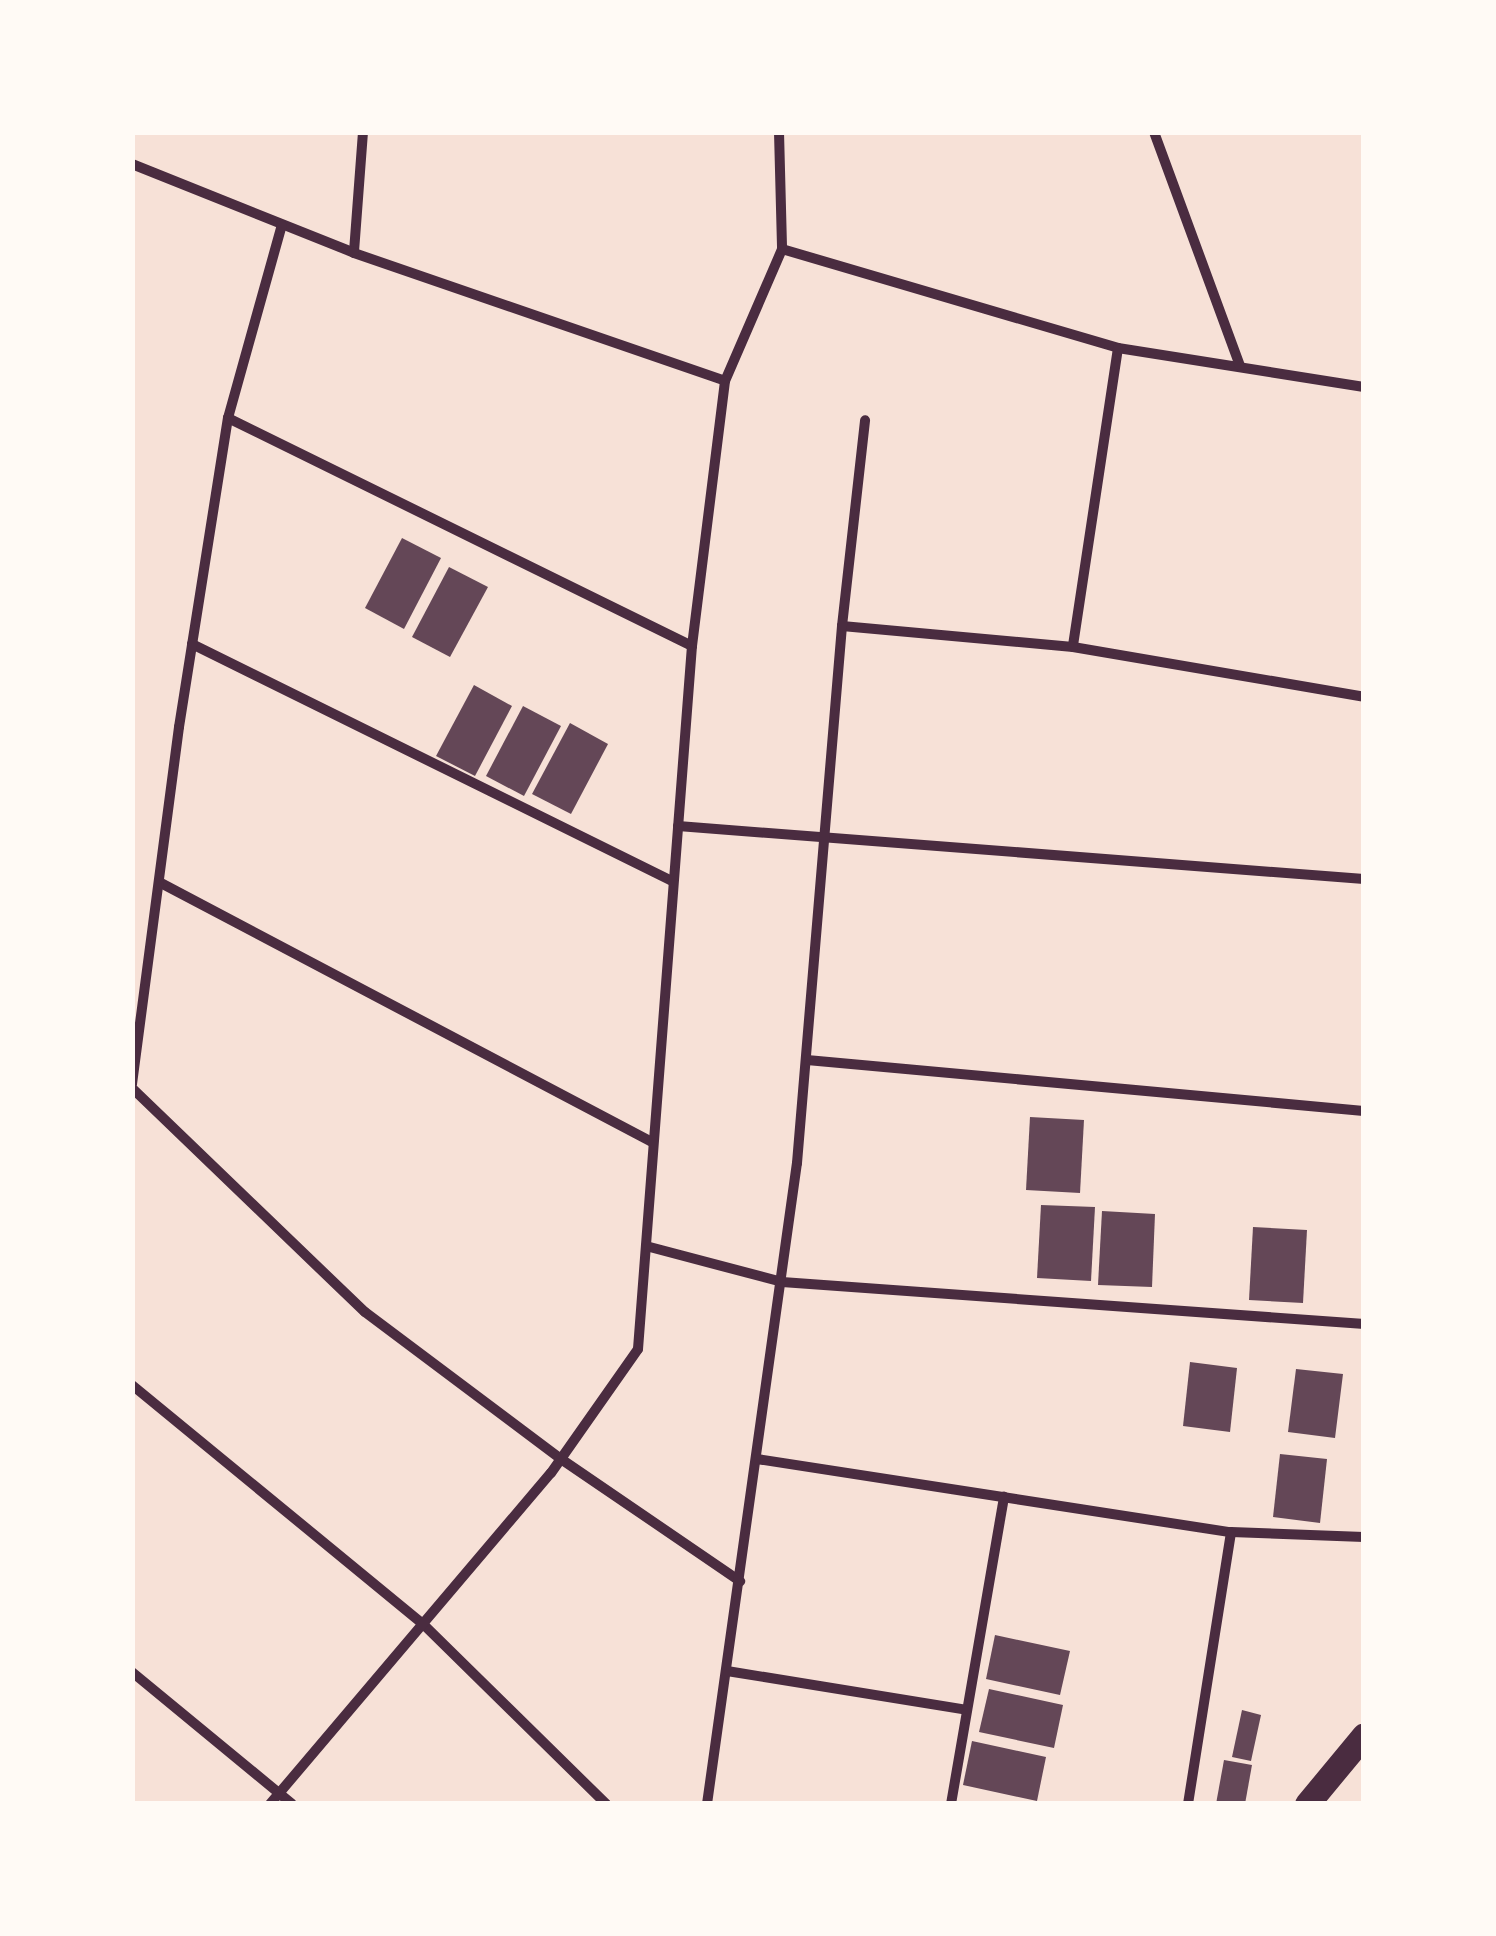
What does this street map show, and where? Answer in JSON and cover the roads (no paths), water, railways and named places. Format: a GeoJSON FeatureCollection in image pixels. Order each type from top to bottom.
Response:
{"type":"FeatureCollection","features":[{"type":"Feature","properties":{"kind":"main road"},"geometry":{"type":"LineString","coordinates":[[1307,1804],[1364,1735]]}},
{"type":"Feature","properties":{"kind":"street"},"geometry":{"type":"LineString","coordinates":[[354,253],[363,132]]}},
{"type":"Feature","properties":{"kind":"street"},"geometry":{"type":"LineString","coordinates":[[270,1804],[561,1459],[638,1349],[692,646],[725,381],[782,249],[778,132]]}},
{"type":"Feature","properties":{"kind":"street"},"geometry":{"type":"LineString","coordinates":[[1154,132],[1240,366]]}},
{"type":"Feature","properties":{"kind":"street"},"geometry":{"type":"LineString","coordinates":[[132,164],[354,253],[725,381]]}},
{"type":"Feature","properties":{"kind":"street"},"geometry":{"type":"LineString","coordinates":[[282,225],[228,418],[192,644],[132,1086],[365,1312],[561,1459],[740,1581]]}},
{"type":"Feature","properties":{"kind":"street"},"geometry":{"type":"LineString","coordinates":[[782,249],[1118,348],[1364,387]]}},
{"type":"Feature","properties":{"kind":"street"},"geometry":{"type":"LineString","coordinates":[[1073,647],[1118,348]]}},
{"type":"Feature","properties":{"kind":"street"},"geometry":{"type":"LineString","coordinates":[[228,418],[692,646]]}},
{"type":"Feature","properties":{"kind":"street"},"geometry":{"type":"LineString","coordinates":[[707,1804],[782,1282],[808,1060],[823,839],[864,420]]}},
{"type":"Feature","properties":{"kind":"street"},"geometry":{"type":"LineString","coordinates":[[842,626],[1073,647],[1364,697]]}},
{"type":"Feature","properties":{"kind":"street"},"geometry":{"type":"LineString","coordinates":[[192,644],[672,881]]}},
{"type":"Feature","properties":{"kind":"street"},"geometry":{"type":"LineString","coordinates":[[678,826],[1364,879]]}},
{"type":"Feature","properties":{"kind":"street"},"geometry":{"type":"LineString","coordinates":[[159,882],[652,1142]]}},
{"type":"Feature","properties":{"kind":"street"},"geometry":{"type":"LineString","coordinates":[[808,1060],[1364,1111]]}},
{"type":"Feature","properties":{"kind":"street"},"geometry":{"type":"LineString","coordinates":[[646,1246],[782,1282],[1364,1324]]}},
{"type":"Feature","properties":{"kind":"street"},"geometry":{"type":"LineString","coordinates":[[132,1384],[423,1624],[606,1804]]}},
{"type":"Feature","properties":{"kind":"street"},"geometry":{"type":"LineString","coordinates":[[757,1459],[1231,1532],[1364,1537]]}},
{"type":"Feature","properties":{"kind":"street"},"geometry":{"type":"LineString","coordinates":[[951,1804],[1004,1496]]}},
{"type":"Feature","properties":{"kind":"street"},"geometry":{"type":"LineString","coordinates":[[1188,1804],[1231,1532]]}},
{"type":"Feature","properties":{"kind":"street"},"geometry":{"type":"LineString","coordinates":[[727,1671],[967,1710]]}},
{"type":"Feature","properties":{"kind":"street"},"geometry":{"type":"LineString","coordinates":[[132,1672],[292,1804]]}}]}
